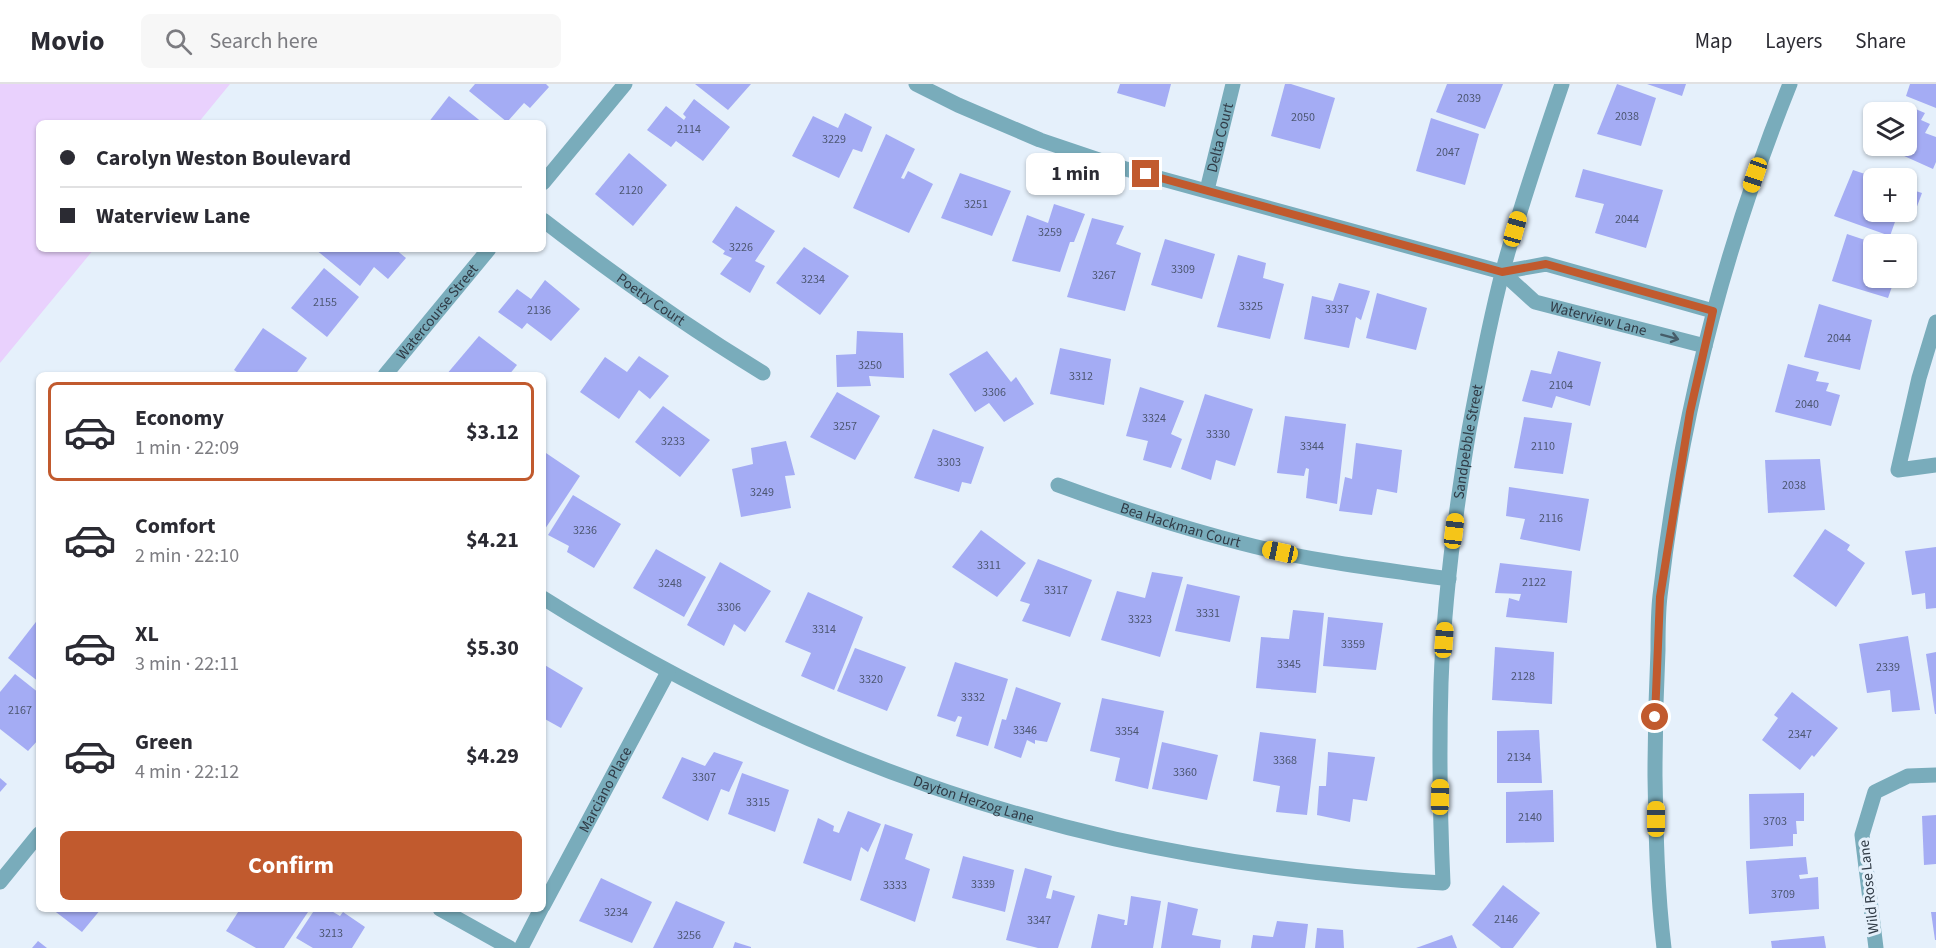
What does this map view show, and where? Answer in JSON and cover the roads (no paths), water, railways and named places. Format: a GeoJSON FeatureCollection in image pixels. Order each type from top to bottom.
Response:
{"type":"FeatureCollection","features":[{"type":"Feature","properties":{"kind":"street"},"geometry":{"type":"LineString","coordinates":[[546,179],[625,84]]}},
{"type":"Feature","properties":{"kind":"street","name":"Waterview Lane"},"geometry":{"type":"LineString","coordinates":[[916,84],[958,105],[1040,140],[1125,169],[1502,272],[1546,264],[1713,311]]}},
{"type":"Feature","properties":{"kind":"street","name":"Delta Court"},"geometry":{"type":"LineString","coordinates":[[1207,190],[1233,84]]}},
{"type":"Feature","properties":{"kind":"street","name":"Sandpebble Street"},"geometry":{"type":"LineString","coordinates":[[1443,883],[1440,797],[1441,682],[1449,579],[1460,484],[1471,418],[1502,272],[1527,187],[1562,84]]}},
{"type":"Feature","properties":{"kind":"street"},"geometry":{"type":"LineString","coordinates":[[1664,948],[1656,829],[1655,717],[1660,597],[1690,412],[1713,311],[1758,164],[1790,84]]}},
{"type":"Feature","properties":{"kind":"street","name":"Poetry Court"},"geometry":{"type":"LineString","coordinates":[[546,222],[615,275],[763,373]]}},
{"type":"Feature","properties":{"kind":"street","name":"Watercourse Street"},"geometry":{"type":"LineString","coordinates":[[387,372],[487,252]]}},
{"type":"Feature","properties":{"kind":"street","name":"Waterview Lane"},"geometry":{"type":"LineString","coordinates":[[1502,272],[1535,302],[1705,346]]}},
{"type":"Feature","properties":{"kind":"street"},"geometry":{"type":"LineString","coordinates":[[1936,322],[1919,378],[1898,470],[1936,465]]}},
{"type":"Feature","properties":{"kind":"street","name":"Bea Hackman Court"},"geometry":{"type":"LineString","coordinates":[[1058,485],[1147,517],[1243,544],[1336,563],[1449,579]]}},
{"type":"Feature","properties":{"kind":"street","name":"Dayton Herzog Lane"},"geometry":{"type":"LineString","coordinates":[[546,600],[598,633],[668,672],[754,714],[842,753],[931,786],[1022,815],[1115,839],[1209,857],[1303,872],[1443,883]]}},
{"type":"Feature","properties":{"kind":"street","name":"Marciano Place"},"geometry":{"type":"LineString","coordinates":[[546,901],[668,672]]}},
{"type":"Feature","properties":{"kind":"street","name":"Wild Rose Lane"},"geometry":{"type":"LineString","coordinates":[[1876,948],[1862,836],[1875,792],[1908,776],[1936,774]]}},
{"type":"Feature","properties":{"kind":"street"},"geometry":{"type":"LineString","coordinates":[[0,882],[36,838]]}},
{"type":"Feature","properties":{"kind":"street"},"geometry":{"type":"LineString","coordinates":[[445,912],[510,948]]}},
{"type":"Feature","properties":{"kind":"street","name":"Marciano Place"},"geometry":{"type":"LineString","coordinates":[[521,948],[540,912]]}}]}
